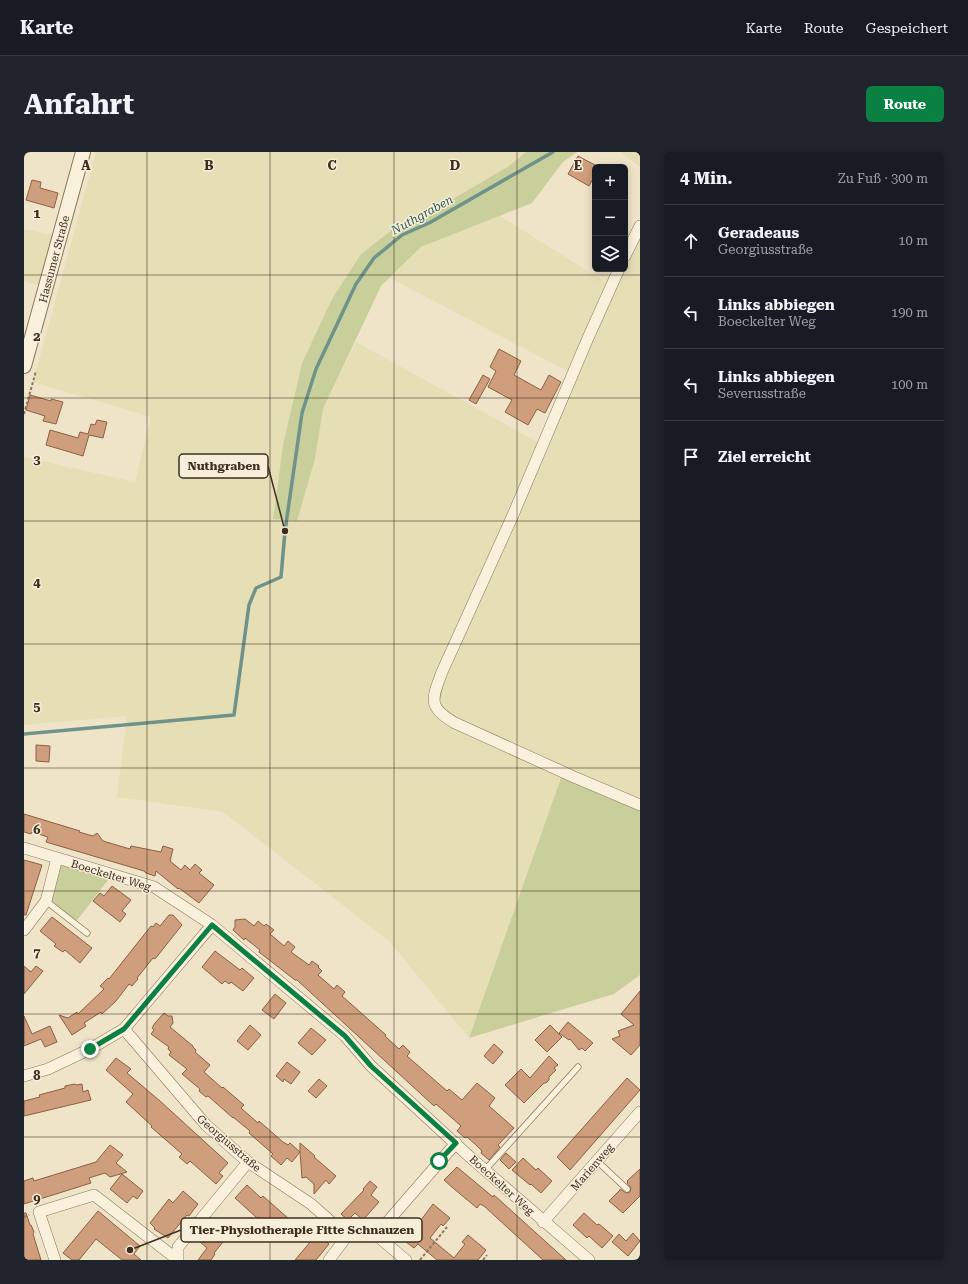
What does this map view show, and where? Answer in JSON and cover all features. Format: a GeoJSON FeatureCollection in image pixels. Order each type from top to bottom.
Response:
{"type":"FeatureCollection","features":[{"type":"Feature","properties":{"kind":"street","name":"Hassumer Straße"},"geometry":{"type":"LineString","coordinates":[[24,366],[83,152]]}},
{"type":"Feature","properties":{"kind":"street"},"geometry":{"type":"LineString","coordinates":[[628,250],[640,226]]}},
{"type":"Feature","properties":{"kind":"street"},"geometry":{"type":"LineString","coordinates":[[617,272],[513,515],[442,672],[434,694],[435,706],[439,712],[455,723],[640,805]]}},
{"type":"Feature","properties":{"kind":"street","name":"Boeckelter Weg"},"geometry":{"type":"LineString","coordinates":[[24,848],[154,887],[212,925],[345,1036],[371,1066],[543,1222],[589,1260]]}},
{"type":"Feature","properties":{"kind":"street"},"geometry":{"type":"LineString","coordinates":[[24,930],[46,901],[57,858]]}},
{"type":"Feature","properties":{"kind":"street"},"geometry":{"type":"LineString","coordinates":[[24,1076],[48,1069],[90,1049],[124,1029],[212,925]]}},
{"type":"Feature","properties":{"kind":"street","name":"Georgiusstraße"},"geometry":{"type":"LineString","coordinates":[[124,1029],[206,1125],[248,1162],[311,1204],[347,1236]]}},
{"type":"Feature","properties":{"kind":"street","name":"Marienweg"},"geometry":{"type":"LineString","coordinates":[[543,1222],[640,1112]]}},
{"type":"Feature","properties":{"kind":"street"},"geometry":{"type":"LineString","coordinates":[[376,1235],[456,1143]]}},
{"type":"Feature","properties":{"kind":"street"},"geometry":{"type":"LineString","coordinates":[[178,1260],[178,1247],[248,1162]]}},
{"type":"Feature","properties":{"kind":"street"},"geometry":{"type":"LineString","coordinates":[[55,1260],[39,1212],[94,1195],[178,1260]]}},
{"type":"Feature","properties":{"kind":"street"},"geometry":{"type":"LineString","coordinates":[[328,1260],[347,1236],[376,1235],[406,1260]]}},
{"type":"Feature","properties":{"kind":"lane"},"geometry":{"type":"LineString","coordinates":[[46,901],[87,933]]}},
{"type":"Feature","properties":{"kind":"lane"},"geometry":{"type":"LineString","coordinates":[[485,1170],[578,1067]]}},
{"type":"Feature","properties":{"kind":"lane"},"geometry":{"type":"LineString","coordinates":[[597,1161],[627,1189]]}},
{"type":"Feature","properties":{"kind":"path"},"geometry":{"type":"LineString","coordinates":[[420,1260],[446,1227]]}},
{"type":"Feature","properties":{"kind":"path"},"geometry":{"type":"LineString","coordinates":[[483,1260],[487,1255]]}},
{"type":"Feature","properties":{"kind":"shaded area"},"geometry":{"type":"Polygon","coordinates":[[[96,152],[526,152],[509,166],[446,203],[393,229],[361,254],[332,299],[302,363],[283,445],[273,519],[297,521],[315,459],[323,409],[356,342],[543,445],[573,374],[390,278],[421,247],[500,216],[610,285],[617,272],[628,272],[628,250],[640,226],[640,805],[563,772],[469,1038],[389,941],[223,812],[117,797],[127,716],[24,725],[24,457],[135,482],[151,417],[33,382],[96,152]]]}},
{"type":"Feature","properties":{"kind":"shaded area"},"geometry":{"type":"Polygon","coordinates":[[[620,152],[640,152],[640,167],[620,152]]]}},
{"type":"Feature","properties":{"kind":"shaded area"},"geometry":{"type":"Polygon","coordinates":[[[24,229],[54,235],[40,286],[24,281],[24,229]]]}},
{"type":"Feature","properties":{"kind":"green space"},"geometry":{"type":"Polygon","coordinates":[[[526,152],[577,152],[563,162],[532,203],[421,247],[381,286],[323,409],[315,459],[297,521],[273,519],[283,445],[302,363],[332,299],[361,254],[393,229],[446,203],[509,166],[526,152]]]}},
{"type":"Feature","properties":{"kind":"green space"},"geometry":{"type":"Polygon","coordinates":[[[563,772],[640,805],[640,975],[614,994],[469,1038],[563,772]]]}},
{"type":"Feature","properties":{"kind":"green space"},"geometry":{"type":"Polygon","coordinates":[[[57,858],[112,875],[75,923],[46,901],[57,858]]]}},
{"type":"Feature","properties":{"kind":"building"},"geometry":{"type":"Polygon","coordinates":[[[578,156],[593,164],[592,180],[589,186],[568,174],[578,156]]]}},
{"type":"Feature","properties":{"kind":"building"},"geometry":{"type":"Polygon","coordinates":[[[32,180],[41,182],[40,188],[58,193],[54,208],[26,200],[32,180]]]}},
{"type":"Feature","properties":{"kind":"building"},"geometry":{"type":"Polygon","coordinates":[[[499,349],[521,361],[514,375],[541,390],[549,375],[561,382],[545,413],[537,409],[528,425],[505,412],[512,400],[488,387],[496,371],[490,367],[499,349]]]}},
{"type":"Feature","properties":{"kind":"building"},"geometry":{"type":"Polygon","coordinates":[[[483,375],[490,379],[476,404],[469,400],[483,375]]]}},
{"type":"Feature","properties":{"kind":"building"},"geometry":{"type":"Polygon","coordinates":[[[30,395],[51,401],[51,399],[63,402],[56,424],[43,421],[45,416],[26,410],[30,395]]]}},
{"type":"Feature","properties":{"kind":"building"},"geometry":{"type":"Polygon","coordinates":[[[97,420],[107,422],[103,438],[89,435],[83,456],[46,445],[50,430],[78,438],[80,432],[88,434],[91,424],[95,425],[97,420]]]}},
{"type":"Feature","properties":{"kind":"building"},"geometry":{"type":"Polygon","coordinates":[[[36,745],[50,746],[49,762],[36,761],[36,745]]]}},
{"type":"Feature","properties":{"kind":"building"},"geometry":{"type":"Polygon","coordinates":[[[24,814],[93,836],[97,833],[103,841],[130,849],[131,846],[161,852],[163,846],[173,849],[170,861],[181,870],[185,865],[190,870],[195,864],[202,870],[199,873],[214,885],[199,903],[179,888],[178,889],[156,871],[155,876],[144,871],[46,842],[48,837],[32,832],[31,834],[24,832],[24,814]]]}},
{"type":"Feature","properties":{"kind":"building"},"geometry":{"type":"Polygon","coordinates":[[[24,860],[42,865],[26,915],[24,915],[24,860]]]}},
{"type":"Feature","properties":{"kind":"building"},"geometry":{"type":"Polygon","coordinates":[[[112,886],[131,900],[122,911],[126,914],[120,922],[93,901],[100,893],[104,896],[112,886]]]}},
{"type":"Feature","properties":{"kind":"building"},"geometry":{"type":"Polygon","coordinates":[[[169,915],[173,915],[182,925],[155,959],[153,958],[132,986],[129,984],[116,1001],[102,1014],[101,1012],[84,1023],[86,1026],[72,1035],[59,1015],[68,1018],[77,1012],[78,1014],[104,989],[100,986],[108,978],[109,979],[151,926],[153,927],[156,923],[160,926],[169,915]]]}},
{"type":"Feature","properties":{"kind":"building"},"geometry":{"type":"Polygon","coordinates":[[[52,917],[92,948],[80,963],[65,950],[63,952],[54,946],[56,944],[40,931],[52,917]]]}},
{"type":"Feature","properties":{"kind":"building"},"geometry":{"type":"Polygon","coordinates":[[[245,919],[254,926],[258,921],[264,926],[266,924],[274,930],[270,934],[284,946],[288,941],[295,947],[291,952],[309,965],[312,961],[319,966],[318,967],[322,971],[318,975],[334,989],[337,985],[345,992],[342,996],[386,1035],[385,1036],[399,1049],[403,1045],[410,1052],[407,1056],[447,1091],[449,1089],[462,1100],[477,1083],[495,1098],[489,1106],[514,1128],[498,1145],[500,1147],[489,1160],[481,1153],[482,1151],[475,1144],[457,1131],[461,1126],[436,1104],[434,1106],[297,980],[259,952],[260,950],[245,938],[244,940],[233,930],[235,927],[235,920],[245,919]]]}},
{"type":"Feature","properties":{"kind":"building"},"geometry":{"type":"Polygon","coordinates":[[[215,951],[240,970],[242,968],[254,978],[243,991],[231,982],[229,984],[225,981],[222,984],[202,967],[215,951]]]}},
{"type":"Feature","properties":{"kind":"building"},"geometry":{"type":"Polygon","coordinates":[[[24,966],[31,972],[36,966],[43,971],[24,994],[24,966]]]}},
{"type":"Feature","properties":{"kind":"building"},"geometry":{"type":"Polygon","coordinates":[[[640,991],[640,1045],[631,1055],[612,1039],[620,1036],[618,1031],[634,1025],[621,1014],[640,991]]]}},
{"type":"Feature","properties":{"kind":"building"},"geometry":{"type":"Polygon","coordinates":[[[275,994],[286,1003],[274,1019],[262,1010],[275,994]]]}},
{"type":"Feature","properties":{"kind":"building"},"geometry":{"type":"Polygon","coordinates":[[[164,1013],[168,1016],[172,1016],[173,1023],[170,1027],[193,1046],[196,1050],[195,1052],[210,1065],[204,1072],[244,1105],[241,1108],[258,1123],[259,1121],[283,1142],[288,1145],[290,1143],[300,1152],[292,1162],[287,1158],[281,1165],[271,1156],[273,1154],[249,1133],[250,1131],[208,1096],[206,1097],[199,1091],[200,1089],[182,1074],[187,1069],[169,1055],[171,1052],[168,1049],[169,1047],[151,1034],[154,1030],[152,1028],[155,1023],[164,1013]]]}},
{"type":"Feature","properties":{"kind":"building"},"geometry":{"type":"Polygon","coordinates":[[[24,1016],[32,1034],[50,1026],[57,1042],[45,1047],[41,1039],[24,1046],[24,1016]]]}},
{"type":"Feature","properties":{"kind":"building"},"geometry":{"type":"Polygon","coordinates":[[[568,1022],[593,1043],[585,1051],[582,1048],[579,1050],[570,1039],[569,1040],[559,1033],[568,1022]]]}},
{"type":"Feature","properties":{"kind":"building"},"geometry":{"type":"Polygon","coordinates":[[[250,1025],[261,1035],[248,1050],[237,1041],[250,1025]]]}},
{"type":"Feature","properties":{"kind":"building"},"geometry":{"type":"Polygon","coordinates":[[[550,1025],[562,1037],[547,1052],[535,1040],[550,1025]]]}},
{"type":"Feature","properties":{"kind":"building"},"geometry":{"type":"Polygon","coordinates":[[[311,1028],[326,1040],[312,1055],[298,1043],[311,1028]]]}},
{"type":"Feature","properties":{"kind":"building"},"geometry":{"type":"Polygon","coordinates":[[[494,1044],[503,1052],[493,1064],[484,1056],[494,1044]]]}},
{"type":"Feature","properties":{"kind":"building"},"geometry":{"type":"Polygon","coordinates":[[[549,1056],[558,1065],[554,1068],[556,1070],[549,1077],[549,1080],[524,1103],[505,1085],[521,1069],[530,1078],[549,1056]]]}},
{"type":"Feature","properties":{"kind":"building"},"geometry":{"type":"Polygon","coordinates":[[[116,1058],[131,1069],[127,1073],[228,1163],[219,1173],[223,1176],[216,1184],[190,1161],[187,1164],[179,1157],[182,1154],[151,1127],[152,1126],[126,1102],[133,1094],[106,1070],[116,1058]]]}},
{"type":"Feature","properties":{"kind":"building"},"geometry":{"type":"Polygon","coordinates":[[[287,1062],[300,1072],[291,1084],[284,1079],[283,1082],[276,1076],[287,1062]]]}},
{"type":"Feature","properties":{"kind":"building"},"geometry":{"type":"Polygon","coordinates":[[[627,1078],[640,1090],[570,1170],[557,1157],[627,1078]]]}},
{"type":"Feature","properties":{"kind":"building"},"geometry":{"type":"Polygon","coordinates":[[[319,1079],[327,1086],[316,1098],[308,1091],[319,1079]]]}},
{"type":"Feature","properties":{"kind":"building"},"geometry":{"type":"Polygon","coordinates":[[[82,1084],[83,1092],[88,1090],[91,1100],[24,1116],[24,1101],[65,1088],[65,1086],[82,1084]]]}},
{"type":"Feature","properties":{"kind":"building"},"geometry":{"type":"Polygon","coordinates":[[[300,1143],[336,1176],[329,1184],[326,1180],[314,1194],[314,1184],[306,1177],[302,1178],[300,1143]]]}},
{"type":"Feature","properties":{"kind":"building"},"geometry":{"type":"Polygon","coordinates":[[[110,1145],[123,1155],[116,1163],[127,1172],[110,1177],[105,1173],[89,1178],[91,1183],[24,1204],[24,1181],[33,1178],[34,1181],[96,1162],[110,1145]]]}},
{"type":"Feature","properties":{"kind":"building"},"geometry":{"type":"Polygon","coordinates":[[[506,1153],[516,1162],[509,1169],[500,1160],[506,1153]]]}},
{"type":"Feature","properties":{"kind":"building"},"geometry":{"type":"Polygon","coordinates":[[[523,1158],[536,1170],[538,1168],[552,1181],[541,1193],[512,1170],[523,1158]]]}},
{"type":"Feature","properties":{"kind":"building"},"geometry":{"type":"Polygon","coordinates":[[[457,1167],[493,1197],[494,1195],[566,1260],[543,1260],[484,1206],[480,1204],[477,1208],[453,1188],[444,1180],[457,1167]]]}},
{"type":"Feature","properties":{"kind":"building"},"geometry":{"type":"Polygon","coordinates":[[[640,1169],[640,1196],[623,1213],[609,1201],[620,1189],[626,1193],[630,1192],[631,1188],[627,1181],[640,1169]]]}},
{"type":"Feature","properties":{"kind":"building"},"geometry":{"type":"Polygon","coordinates":[[[122,1174],[143,1191],[137,1199],[133,1196],[127,1203],[110,1189],[122,1174]]]}},
{"type":"Feature","properties":{"kind":"building"},"geometry":{"type":"Polygon","coordinates":[[[370,1181],[377,1187],[371,1195],[379,1202],[363,1220],[355,1213],[348,1220],[341,1214],[364,1190],[363,1189],[370,1181]]]}},
{"type":"Feature","properties":{"kind":"building"},"geometry":{"type":"Polygon","coordinates":[[[247,1185],[261,1198],[263,1196],[289,1219],[282,1227],[278,1224],[273,1229],[259,1217],[257,1218],[235,1198],[247,1185]]]}},
{"type":"Feature","properties":{"kind":"building"},"geometry":{"type":"Polygon","coordinates":[[[183,1191],[198,1204],[168,1238],[154,1229],[155,1228],[150,1223],[169,1199],[173,1203],[183,1191]]]}},
{"type":"Feature","properties":{"kind":"building"},"geometry":{"type":"Polygon","coordinates":[[[433,1204],[450,1218],[443,1226],[441,1224],[430,1238],[454,1258],[465,1244],[462,1242],[468,1235],[486,1250],[478,1260],[437,1260],[418,1244],[414,1248],[406,1242],[409,1238],[406,1235],[419,1219],[421,1220],[433,1204]]]}},
{"type":"Feature","properties":{"kind":"building"},"geometry":{"type":"Polygon","coordinates":[[[98,1211],[140,1246],[134,1254],[141,1260],[122,1260],[96,1239],[79,1260],[72,1260],[63,1253],[98,1211]]]}},
{"type":"Feature","properties":{"kind":"building"},"geometry":{"type":"Polygon","coordinates":[[[24,1213],[26,1213],[34,1232],[33,1234],[41,1260],[24,1260],[24,1213]]]}},
{"type":"Feature","properties":{"kind":"building"},"geometry":{"type":"Polygon","coordinates":[[[584,1213],[597,1225],[599,1224],[613,1236],[602,1248],[589,1236],[587,1238],[573,1225],[584,1213]]]}},
{"type":"Feature","properties":{"kind":"building"},"geometry":{"type":"Polygon","coordinates":[[[212,1225],[227,1237],[214,1253],[215,1254],[211,1260],[198,1260],[207,1248],[199,1241],[212,1225]]]}},
{"type":"Feature","properties":{"kind":"building"},"geometry":{"type":"Polygon","coordinates":[[[633,1233],[640,1241],[628,1256],[612,1242],[619,1234],[626,1241],[633,1233]]]}},
{"type":"Feature","properties":{"kind":"building"},"geometry":{"type":"Polygon","coordinates":[[[317,1234],[329,1244],[316,1260],[295,1260],[317,1234]]]}},
{"type":"Feature","properties":{"kind":"waterway","name":"Nuthgraben"},"geometry":{"type":"LineString","coordinates":[[24,734],[234,715],[249,605],[256,588],[281,577],[285,531],[302,413],[316,369],[356,284],[374,258],[402,235],[429,223],[553,152]]}},
{"type":"Feature","properties":{"kind":"place","name":"Nuthgraben"},"geometry":{"type":"Point","coordinates":[285,531]}},
{"type":"Feature","properties":{"kind":"place","name":"Tier-Physiotherapie Fitte Schnauzen"},"geometry":{"type":"Point","coordinates":[130,1250]}},
{"type":"Feature","properties":{"kind":"route"},"geometry":{"type":"LineString","coordinates":[[90,1049],[124,1029],[212,925],[345,1036],[371,1066],[456,1143],[439,1161]]}}]}
